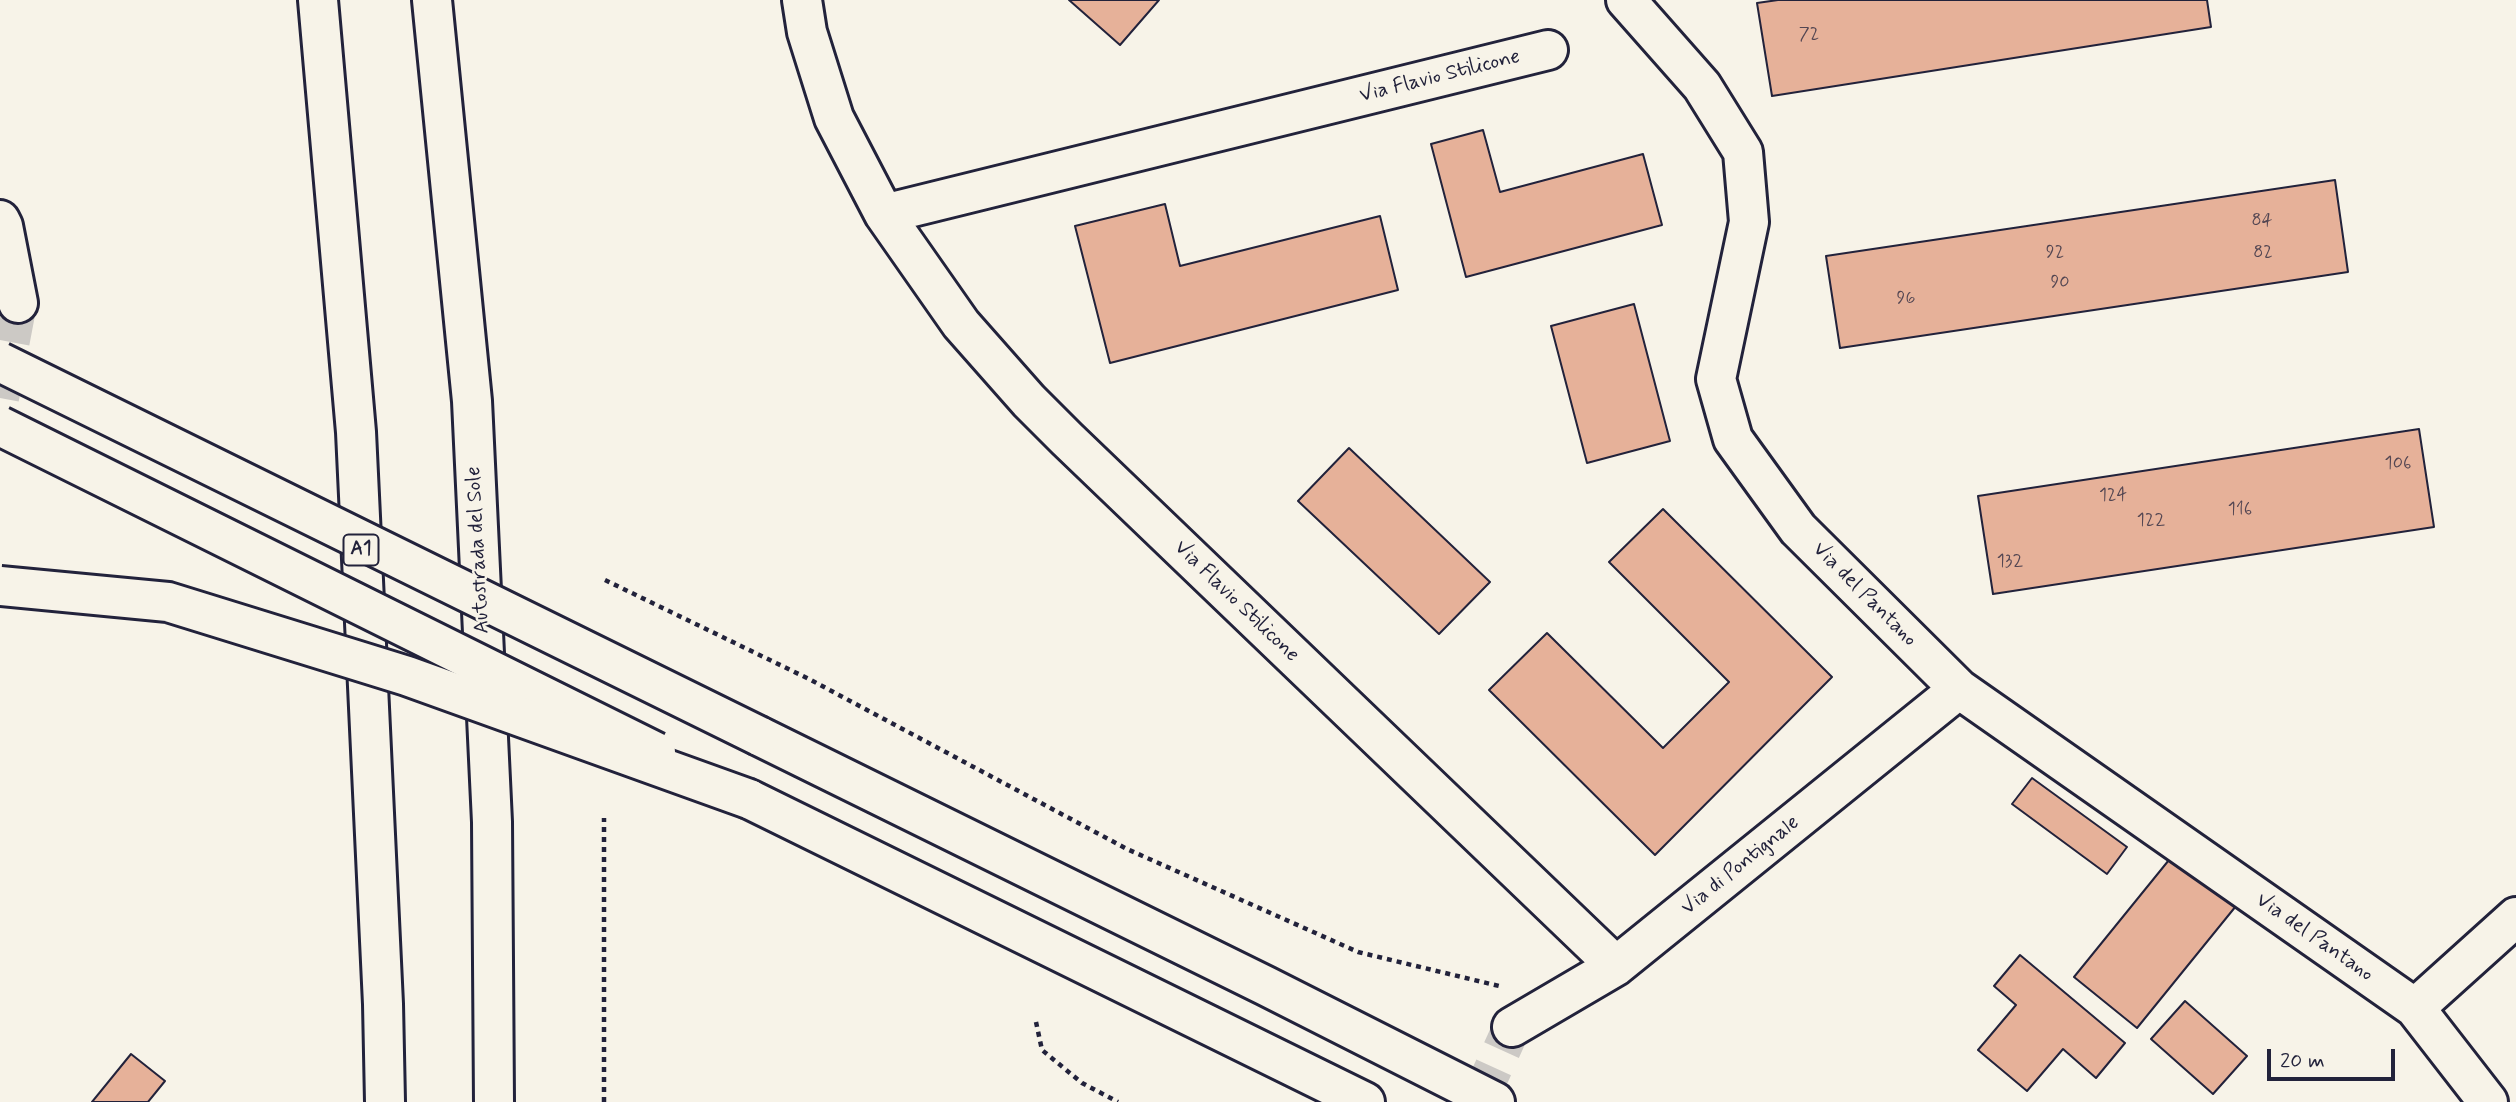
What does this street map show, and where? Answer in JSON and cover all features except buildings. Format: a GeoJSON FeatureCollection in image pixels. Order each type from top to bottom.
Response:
{"type":"FeatureCollection","features":[{"type":"Feature","properties":{"kind":"main road","name":"A1"},"geometry":{"type":"LineString","coordinates":[[318,0],[356,432],[383,1004],[385,1102]]}},
{"type":"Feature","properties":{"kind":"main road","name":"Autostrada del Sole"},"geometry":{"type":"LineString","coordinates":[[432,0],[472,401],[492,822],[494,1102]]}},
{"type":"Feature","properties":{"kind":"main road","name":"Via Flavio Stilicone"},"geometry":{"type":"LineString","coordinates":[[802,0],[807,32],[834,118],[884,214],[961,324],[1029,401],[1616,966]]}},
{"type":"Feature","properties":{"kind":"main road","name":"Via del Pantano"},"geometry":{"type":"LineString","coordinates":[[1626,0],[1702,86],[1743,152],[1749,222],[1716,379],[1733,439],[1798,529],[1959,689],[2416,1008],[2488,1102]]}},
{"type":"Feature","properties":{"kind":"main road","name":"Via Flavio Stilicone"},"geometry":{"type":"LineString","coordinates":[[884,214],[1548,50]]}},
{"type":"Feature","properties":{"kind":"main road"},"geometry":{"type":"LineString","coordinates":[[0,220],[18,303]]}},
{"type":"Feature","properties":{"kind":"main road"},"geometry":{"type":"LineString","coordinates":[[0,362],[1266,986],[1494,1102]]}},
{"type":"Feature","properties":{"kind":"main road"},"geometry":{"type":"LineString","coordinates":[[0,426],[1364,1102]]}},
{"type":"Feature","properties":{"kind":"main road"},"geometry":{"type":"LineString","coordinates":[[0,586],[168,602],[407,676],[750,799]]}},
{"type":"Feature","properties":{"kind":"main road","name":"Via di Pontignale"},"geometry":{"type":"LineString","coordinates":[[1512,1027],[1616,966],[1959,689]]}},
{"type":"Feature","properties":{"kind":"main road"},"geometry":{"type":"LineString","coordinates":[[2416,1008],[2516,917]]}},
{"type":"Feature","properties":{"kind":"path"},"geometry":{"type":"LineString","coordinates":[[605,580],[810,679],[1127,849],[1358,952],[1506,988]]}},
{"type":"Feature","properties":{"kind":"path"},"geometry":{"type":"LineString","coordinates":[[604,818],[604,1102]]}},
{"type":"Feature","properties":{"kind":"path"},"geometry":{"type":"LineString","coordinates":[[1036,1022],[1042,1050],[1082,1083],[1118,1102]]}},
{"type":"Feature","properties":{"kind":"tunnel"},"geometry":{"type":"LineString","coordinates":[[0,398],[18,303]]}},
{"type":"Feature","properties":{"kind":"tunnel"},"geometry":{"type":"LineString","coordinates":[[1478,1102],[1512,1027]]}}]}
